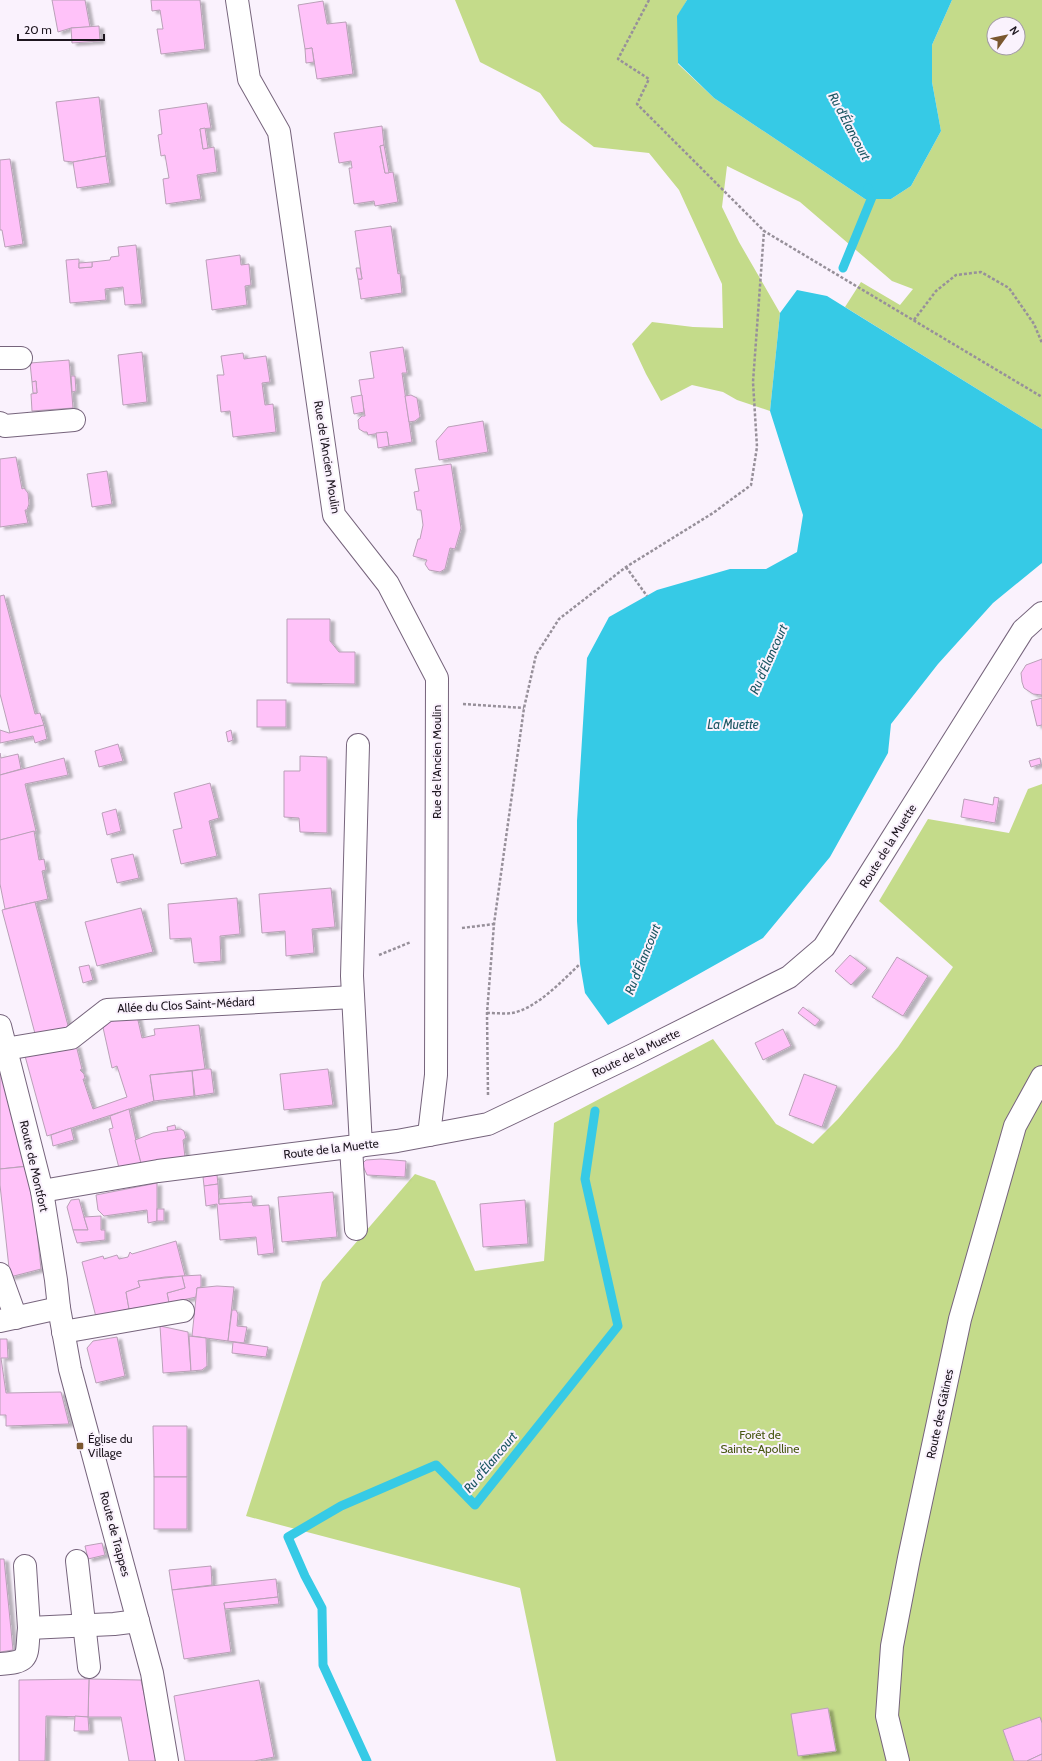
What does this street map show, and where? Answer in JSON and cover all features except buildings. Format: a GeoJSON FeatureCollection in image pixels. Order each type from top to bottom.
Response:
{"type":"FeatureCollection","features":[{"type":"Feature","properties":{"kind":"street","name":"Rue de l'Ancien Moulin"},"geometry":{"type":"LineString","coordinates":[[237,0],[249,79],[279,132],[334,515],[388,584],[437,678],[436,1074],[429,1135]]}},
{"type":"Feature","properties":{"kind":"street"},"geometry":{"type":"LineString","coordinates":[[0,423],[5,426],[74,420]]}},
{"type":"Feature","properties":{"kind":"street","name":"Route de la Muette"},"geometry":{"type":"LineString","coordinates":[[42,1191],[158,1171],[356,1146],[488,1124],[789,977],[824,947],[1023,630],[1042,613]]}},
{"type":"Feature","properties":{"kind":"street"},"geometry":{"type":"LineString","coordinates":[[356,1229],[356,1146],[352,976],[358,745]]}},
{"type":"Feature","properties":{"kind":"street","name":"Allée du Clos Saint-Médard"},"geometry":{"type":"LineString","coordinates":[[3,1050],[71,1038],[107,1010],[353,996]]}},
{"type":"Feature","properties":{"kind":"street","name":"Route de Montfort"},"geometry":{"type":"LineString","coordinates":[[0,1026],[3,1050],[42,1191],[59,1308]]}},
{"type":"Feature","properties":{"kind":"street","name":"Route des Gâtines"},"geometry":{"type":"LineString","coordinates":[[898,1761],[887,1716],[892,1646],[909,1558],[960,1319],[1015,1126],[1042,1077]]}},
{"type":"Feature","properties":{"kind":"street"},"geometry":{"type":"LineString","coordinates":[[0,1274],[8,1319],[48,1309],[59,1308]]}},
{"type":"Feature","properties":{"kind":"street","name":"Route de Trappes"},"geometry":{"type":"LineString","coordinates":[[59,1308],[70,1369],[152,1673],[167,1761]]}},
{"type":"Feature","properties":{"kind":"street"},"geometry":{"type":"LineString","coordinates":[[63,1332],[183,1312]]}},
{"type":"Feature","properties":{"kind":"street"},"geometry":{"type":"LineString","coordinates":[[76,1562],[89,1667]]}},
{"type":"Feature","properties":{"kind":"street"},"geometry":{"type":"LineString","coordinates":[[0,1664],[17,1663],[23,1660],[26,1655],[29,1628],[25,1566]]}},
{"type":"Feature","properties":{"kind":"street"},"geometry":{"type":"LineString","coordinates":[[29,1628],[138,1620]]}},
{"type":"Feature","properties":{"kind":"path"},"geometry":{"type":"LineString","coordinates":[[649,0],[618,59],[649,79],[637,104],[764,231],[1042,397]]}},
{"type":"Feature","properties":{"kind":"path"},"geometry":{"type":"LineString","coordinates":[[488,1124],[487,1013],[494,924],[524,708],[536,655],[559,619],[626,567],[713,513],[750,486],[757,447],[753,382],[764,231]]}},
{"type":"Feature","properties":{"kind":"path"},"geometry":{"type":"LineString","coordinates":[[914,320],[936,291],[956,275],[981,272],[1009,288],[1034,324],[1042,343]]}},
{"type":"Feature","properties":{"kind":"path"},"geometry":{"type":"LineString","coordinates":[[626,567],[647,596]]}},
{"type":"Feature","properties":{"kind":"path"},"geometry":{"type":"LineString","coordinates":[[437,702],[524,708]]}},
{"type":"Feature","properties":{"kind":"path"},"geometry":{"type":"LineString","coordinates":[[487,1013],[512,1013],[528,1006],[552,990],[580,964]]}},
{"type":"Feature","properties":{"kind":"green space"},"geometry":{"type":"Polygon","coordinates":[[[455,0],[687,0],[678,16],[678,64],[714,98],[865,199],[891,199],[911,186],[941,131],[932,82],[932,45],[952,0],[1042,0],[1042,429],[845,307],[861,282],[900,305],[913,289],[892,281],[800,202],[727,166],[722,207],[739,242],[780,313],[770,411],[737,400],[723,392],[692,385],[661,401],[632,344],[652,322],[693,327],[723,328],[722,284],[679,190],[649,153],[594,147],[561,122],[540,93],[480,62],[455,0]]]}},
{"type":"Feature","properties":{"kind":"green space","name":"Forêt de Sainte-Apolline"},"geometry":{"type":"Polygon","coordinates":[[[1042,784],[1042,1761],[556,1761],[520,1588],[246,1516],[322,1282],[415,1174],[435,1181],[475,1271],[544,1261],[554,1123],[713,1039],[776,1124],[813,1144],[838,1119],[898,1047],[953,967],[879,901],[928,819],[1009,833],[1028,789],[1042,784]]]}},
{"type":"Feature","properties":{"kind":"water"},"geometry":{"type":"Polygon","coordinates":[[[687,0],[952,0],[932,45],[932,82],[941,131],[911,186],[891,199],[865,199],[714,98],[678,63],[677,16],[687,0]]]}},
{"type":"Feature","properties":{"kind":"water","name":"La Muette"},"geometry":{"type":"Polygon","coordinates":[[[797,290],[827,296],[1042,429],[1042,563],[993,603],[938,664],[891,724],[888,753],[830,857],[763,938],[608,1025],[585,993],[580,964],[577,921],[577,821],[587,658],[609,617],[657,590],[730,569],[766,569],[797,552],[803,515],[770,411],[780,313],[797,290]]]}},
{"type":"Feature","properties":{"kind":"waterway","name":"Ru d'Élancourt"},"geometry":{"type":"LineString","coordinates":[[843,268],[872,197],[868,188]]}},
{"type":"Feature","properties":{"kind":"waterway","name":"Ru d'Élancourt"},"geometry":{"type":"LineString","coordinates":[[367,1761],[323,1665],[322,1608],[305,1576],[288,1537],[341,1506],[436,1465],[475,1505],[618,1326],[585,1179],[595,1111]]}},
{"type":"Feature","properties":{"kind":"place","name":"Église du Village"},"geometry":{"type":"Point","coordinates":[80,1446]}}]}
